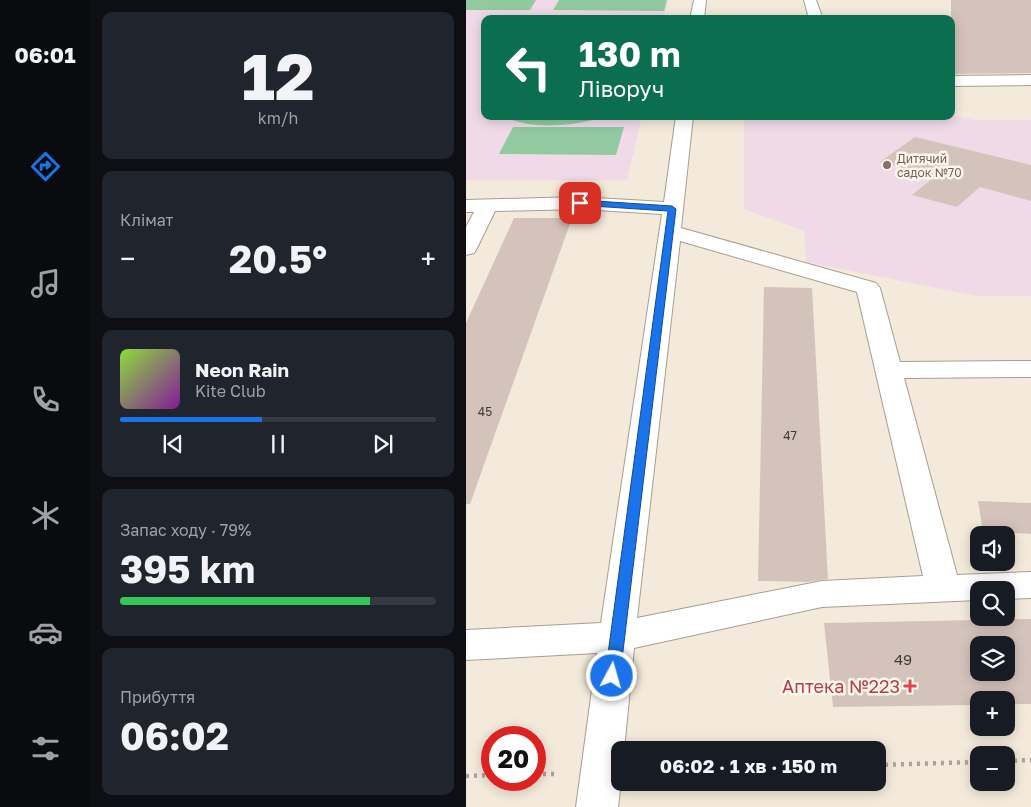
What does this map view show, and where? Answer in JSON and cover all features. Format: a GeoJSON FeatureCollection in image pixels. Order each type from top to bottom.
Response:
{"type":"FeatureCollection","features":[{"type":"Feature","properties":{"kind":"lane"},"geometry":{"type":"LineString","coordinates":[[698,15],[700,0]]}},
{"type":"Feature","properties":{"kind":"lane"},"geometry":{"type":"LineString","coordinates":[[810,0],[815,15]]}},
{"type":"Feature","properties":{"kind":"lane"},"geometry":{"type":"LineString","coordinates":[[955,81],[1031,80]]}},
{"type":"Feature","properties":{"kind":"lane"},"geometry":{"type":"LineString","coordinates":[[597,807],[617,638],[684,120]]}},
{"type":"Feature","properties":{"kind":"lane"},"geometry":{"type":"LineString","coordinates":[[466,206],[580,203],[671,220],[868,288],[943,588]]}},
{"type":"Feature","properties":{"kind":"lane"},"geometry":{"type":"LineString","coordinates":[[466,248],[488,205]]}},
{"type":"Feature","properties":{"kind":"lane"},"geometry":{"type":"LineString","coordinates":[[888,370],[1031,369]]}},
{"type":"Feature","properties":{"kind":"lane"},"geometry":{"type":"LineString","coordinates":[[466,646],[617,638],[822,594],[1031,585]]}},
{"type":"Feature","properties":{"kind":"path"},"geometry":{"type":"LineString","coordinates":[[1015,761],[1031,760]]}},
{"type":"Feature","properties":{"kind":"path"},"geometry":{"type":"LineString","coordinates":[[886,765],[970,762]]}},
{"type":"Feature","properties":{"kind":"path"},"geometry":{"type":"LineString","coordinates":[[466,776],[481,776]]}},
{"type":"Feature","properties":{"kind":"shaded area"},"geometry":{"type":"Polygon","coordinates":[[[466,0],[668,0],[665,15],[481,15],[481,120],[641,120],[627,180],[466,180],[466,0]]]}},
{"type":"Feature","properties":{"kind":"shaded area","name":"Дитячий садок №70"},"geometry":{"type":"Polygon","coordinates":[[[955,116],[974,120],[1031,120],[1031,296],[977,296],[806,262],[804,231],[744,209],[744,120],[955,120],[955,116]]]}},
{"type":"Feature","properties":{"kind":"green space"},"geometry":{"type":"Polygon","coordinates":[[[466,0],[536,0],[530,10],[466,10],[466,0]]]}},
{"type":"Feature","properties":{"kind":"green space"},"geometry":{"type":"Polygon","coordinates":[[[559,0],[667,0],[664,11],[553,10],[559,0]]]}},
{"type":"Feature","properties":{"kind":"green space"},"geometry":{"type":"Polygon","coordinates":[[[513,120],[590,120],[554,125],[527,124],[513,120]]]}},
{"type":"Feature","properties":{"kind":"green space"},"geometry":{"type":"Polygon","coordinates":[[[513,127],[624,127],[616,155],[499,154],[513,127]]]}},
{"type":"Feature","properties":{"kind":"building"},"geometry":{"type":"Polygon","coordinates":[[[951,0],[1031,0],[1031,73],[955,74],[955,15],[951,15],[951,0]]]}},
{"type":"Feature","properties":{"kind":"building"},"geometry":{"type":"Polygon","coordinates":[[[915,137],[1031,165],[1031,201],[980,187],[957,207],[912,195],[934,177],[880,162],[915,137]]]}},
{"type":"Feature","properties":{"kind":"building"},"geometry":{"type":"Polygon","coordinates":[[[514,218],[572,218],[470,504],[466,504],[466,323],[514,218]]]}},
{"type":"Feature","properties":{"kind":"building"},"geometry":{"type":"Polygon","coordinates":[[[764,287],[812,288],[828,579],[807,582],[758,581],[764,287]]]}},
{"type":"Feature","properties":{"kind":"building"},"geometry":{"type":"Polygon","coordinates":[[[978,501],[1031,503],[1031,534],[1015,533],[1015,526],[982,526],[978,501]]]}},
{"type":"Feature","properties":{"kind":"building"},"geometry":{"type":"Polygon","coordinates":[[[1015,619],[1031,619],[1031,704],[1015,704],[1015,691],[970,691],[970,705],[833,707],[824,623],[970,620],[970,626],[1015,626],[1015,619]]]}},
{"type":"Feature","properties":{"kind":"place","name":"Дитячий садок №70"},"geometry":{"type":"Point","coordinates":[887,165]}},
{"type":"Feature","properties":{"kind":"place","name":"Аптека №223"},"geometry":{"type":"Point","coordinates":[910,686]}},
{"type":"Feature","properties":{"kind":"route"},"geometry":{"type":"LineString","coordinates":[[580,203],[672,209],[612,676]]}}]}
